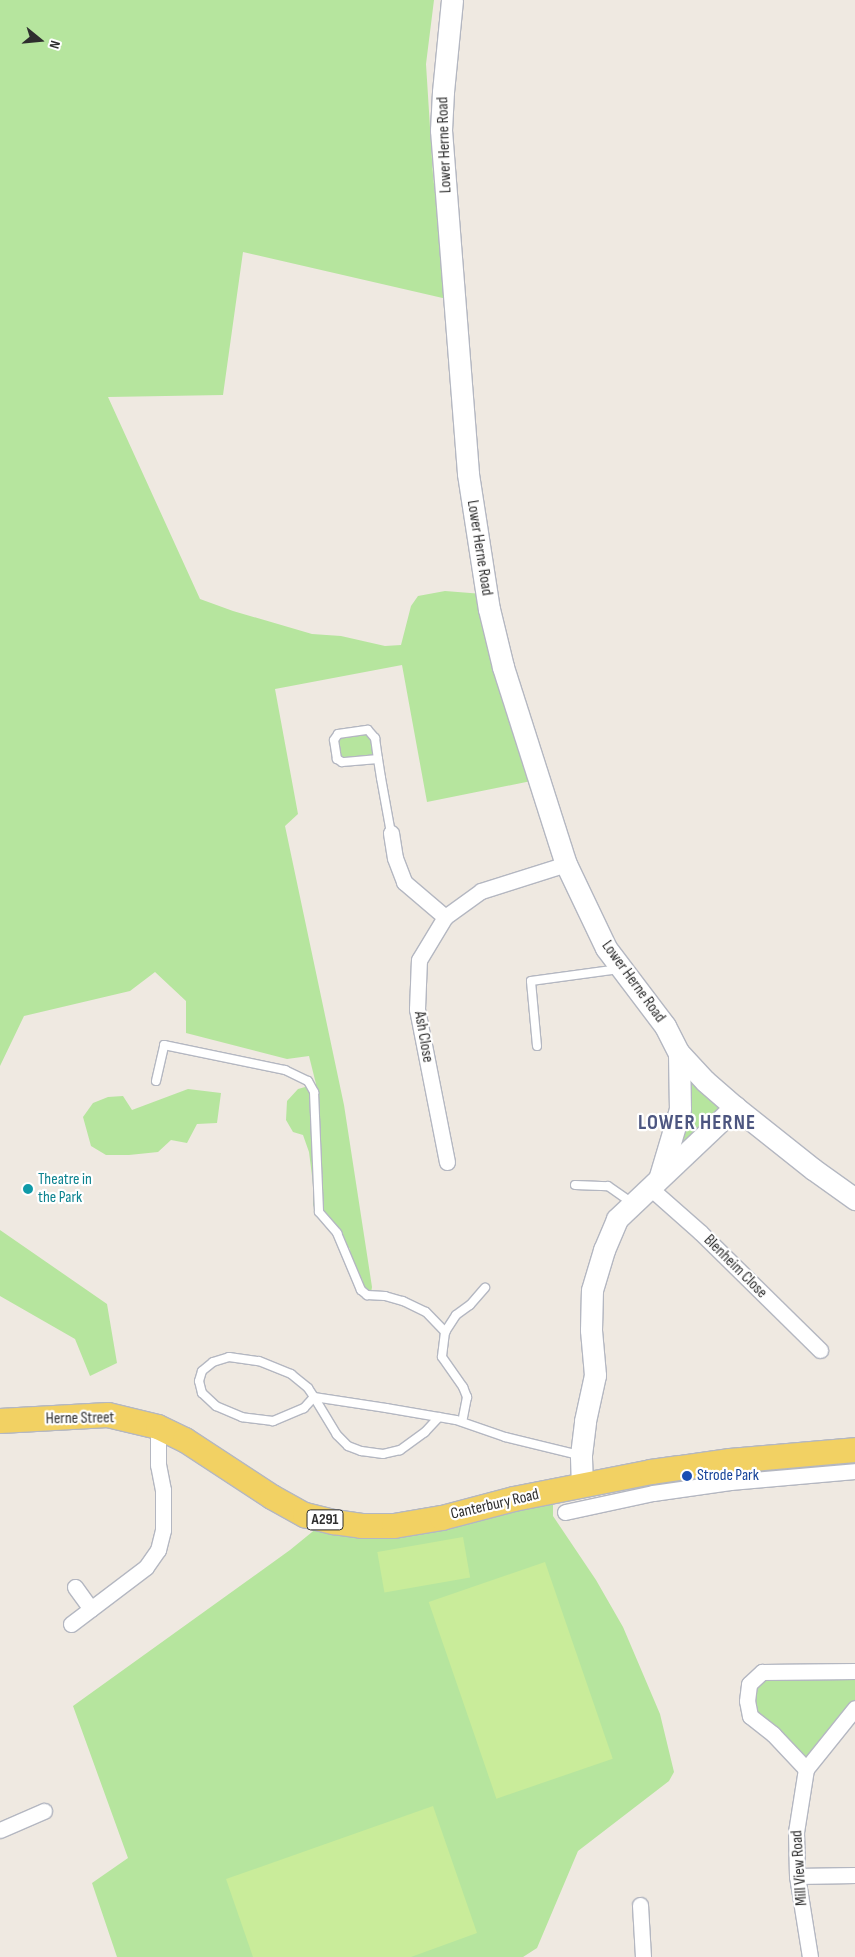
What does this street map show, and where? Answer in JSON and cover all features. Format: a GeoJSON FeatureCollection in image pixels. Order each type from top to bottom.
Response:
{"type":"FeatureCollection","features":[{"type":"Feature","properties":{"kind":"main road","name":"Herne Street"},"geometry":{"type":"LineString","coordinates":[[0,1421],[108,1415],[158,1426]]}},
{"type":"Feature","properties":{"kind":"main road","name":"Canterbury Road"},"geometry":{"type":"LineString","coordinates":[[158,1426],[185,1440],[272,1497],[305,1515],[334,1522],[394,1526],[442,1518],[514,1499],[589,1504],[651,1472],[730,1461],[855,1450]]}},
{"type":"Feature","properties":{"kind":"street","name":"Lower Herne Road"},"geometry":{"type":"LineString","coordinates":[[452,0],[441,130],[468,474],[489,609],[503,667],[566,864],[606,948],[619,969],[665,1026],[680,1053],[705,1081],[735,1107],[813,1169],[855,1199]]}},
{"type":"Feature","properties":{"kind":"street"},"geometry":{"type":"LineString","coordinates":[[391,834],[395,858],[404,882],[444,917]]}},
{"type":"Feature","properties":{"kind":"street","name":"Ash Close"},"geometry":{"type":"LineString","coordinates":[[447,1162],[417,1009],[420,960],[444,917],[481,891],[566,864]]}},
{"type":"Feature","properties":{"kind":"street","name":"Lower Herne Road"},"geometry":{"type":"LineString","coordinates":[[654,1181],[680,1109],[680,1053]]}},
{"type":"Feature","properties":{"kind":"street"},"geometry":{"type":"LineString","coordinates":[[589,1504],[581,1455],[585,1421],[595,1375],[590,1330],[592,1290],[604,1250],[617,1219],[654,1181],[735,1107]]}},
{"type":"Feature","properties":{"kind":"street","name":"Blenheim Close"},"geometry":{"type":"LineString","coordinates":[[654,1181],[702,1233],[820,1350]]}},
{"type":"Feature","properties":{"kind":"street"},"geometry":{"type":"LineString","coordinates":[[71,1624],[146,1567],[158,1550],[163,1530],[163,1490],[158,1465],[158,1426]]}},
{"type":"Feature","properties":{"kind":"street","name":"Canterbury Road"},"geometry":{"type":"LineString","coordinates":[[565,1512],[589,1504],[730,1482],[855,1471]]}},
{"type":"Feature","properties":{"kind":"street"},"geometry":{"type":"LineString","coordinates":[[75,1587],[91,1609]]}},
{"type":"Feature","properties":{"kind":"street"},"geometry":{"type":"LineString","coordinates":[[806,1769],[773,1734],[750,1716],[747,1701],[749,1684],[762,1672],[855,1671]]}},
{"type":"Feature","properties":{"kind":"street","name":"Mill View Road"},"geometry":{"type":"LineString","coordinates":[[810,1957],[798,1876],[796,1832],[806,1769],[855,1708]]}},
{"type":"Feature","properties":{"kind":"street"},"geometry":{"type":"LineString","coordinates":[[0,1830],[44,1811]]}},
{"type":"Feature","properties":{"kind":"street"},"geometry":{"type":"LineString","coordinates":[[798,1876],[855,1875]]}},
{"type":"Feature","properties":{"kind":"street"},"geometry":{"type":"LineString","coordinates":[[640,1905],[643,1957]]}},
{"type":"Feature","properties":{"kind":"lane"},"geometry":{"type":"LineString","coordinates":[[378,759],[342,762],[337,759],[334,740],[338,734],[368,730],[375,738],[391,834]]}},
{"type":"Feature","properties":{"kind":"lane"},"geometry":{"type":"LineString","coordinates":[[537,1046],[531,981],[619,969]]}},
{"type":"Feature","properties":{"kind":"lane"},"geometry":{"type":"LineString","coordinates":[[156,1081],[164,1045],[285,1070],[308,1081],[314,1092],[319,1212],[337,1233],[361,1290],[367,1296],[385,1296],[403,1301],[426,1312],[444,1332]]}},
{"type":"Feature","properties":{"kind":"lane"},"geometry":{"type":"LineString","coordinates":[[576,1184],[608,1186],[632,1203]]}},
{"type":"Feature","properties":{"kind":"lane"},"geometry":{"type":"LineString","coordinates":[[462,1422],[467,1398],[463,1386],[442,1357],[444,1332],[456,1315],[470,1305],[485,1288]]}},
{"type":"Feature","properties":{"kind":"lane"},"geometry":{"type":"LineString","coordinates":[[314,1397],[304,1408],[273,1421],[242,1417],[216,1406],[202,1393],[199,1382],[202,1371],[213,1362],[229,1357],[259,1362],[291,1374],[308,1388],[314,1397],[337,1435],[348,1446],[382,1454],[400,1450],[425,1432],[439,1417]]}},
{"type":"Feature","properties":{"kind":"lane"},"geometry":{"type":"LineString","coordinates":[[314,1397],[439,1417],[462,1422],[505,1437],[581,1455]]}},
{"type":"Feature","properties":{"kind":"green space"},"geometry":{"type":"Polygon","coordinates":[[[0,0],[434,0],[426,64],[433,175],[447,299],[243,252],[223,395],[108,397],[200,599],[233,611],[312,634],[341,636],[385,646],[401,645],[411,606],[418,596],[445,591],[483,594],[546,778],[427,802],[402,665],[275,689],[298,814],[285,826],[344,1105],[372,1287],[371,1293],[361,1290],[363,1280],[351,1277],[350,1249],[322,1222],[313,1205],[313,1184],[309,1152],[303,1135],[293,1132],[286,1120],[287,1101],[298,1089],[316,1084],[309,1056],[287,1059],[186,1033],[186,1001],[155,972],[130,991],[24,1016],[0,1066],[0,0]]]}},
{"type":"Feature","properties":{"kind":"green space"},"geometry":{"type":"Polygon","coordinates":[[[368,730],[375,738],[378,759],[342,762],[334,740],[338,734],[368,730]]]}},
{"type":"Feature","properties":{"kind":"green space"},"geometry":{"type":"Polygon","coordinates":[[[679,1053],[735,1107],[660,1176],[679,1053]]]}},
{"type":"Feature","properties":{"kind":"green space"},"geometry":{"type":"Polygon","coordinates":[[[188,1089],[221,1093],[217,1123],[197,1124],[187,1143],[171,1140],[158,1152],[129,1155],[106,1155],[91,1146],[83,1117],[93,1103],[108,1097],[123,1096],[132,1110],[188,1089]]]}},
{"type":"Feature","properties":{"kind":"green space"},"geometry":{"type":"Polygon","coordinates":[[[0,1230],[107,1304],[117,1363],[90,1376],[75,1339],[0,1296],[0,1230]]]}},
{"type":"Feature","properties":{"kind":"green space"},"geometry":{"type":"Polygon","coordinates":[[[553,1492],[553,1516],[596,1580],[623,1627],[660,1714],[674,1772],[669,1781],[578,1851],[537,1948],[523,1957],[117,1957],[92,1883],[128,1858],[73,1706],[290,1550],[317,1528],[362,1526],[553,1492]]]}},
{"type":"Feature","properties":{"kind":"green space"},"geometry":{"type":"Polygon","coordinates":[[[463,1537],[470,1577],[384,1592],[377,1552],[463,1537]]]}},
{"type":"Feature","properties":{"kind":"green space"},"geometry":{"type":"Polygon","coordinates":[[[545,1562],[613,1759],[496,1799],[429,1602],[545,1562]]]}},
{"type":"Feature","properties":{"kind":"green space"},"geometry":{"type":"Polygon","coordinates":[[[855,1671],[855,1708],[806,1769],[750,1716],[749,1684],[762,1672],[855,1671]]]}},
{"type":"Feature","properties":{"kind":"green space"},"geometry":{"type":"Polygon","coordinates":[[[433,1806],[477,1933],[411,1957],[253,1957],[226,1879],[433,1806]]]}},
{"type":"Feature","properties":{"kind":"place","name":"Theatre in the Park"},"geometry":{"type":"Point","coordinates":[28,1189]}},
{"type":"Feature","properties":{"kind":"place","name":"Strode Park"},"geometry":{"type":"Point","coordinates":[687,1476]}},
{"type":"Feature","properties":{"kind":"district","name":"LOWER HERNE"},"geometry":{"type":"Point","coordinates":[697,1123]}}]}
